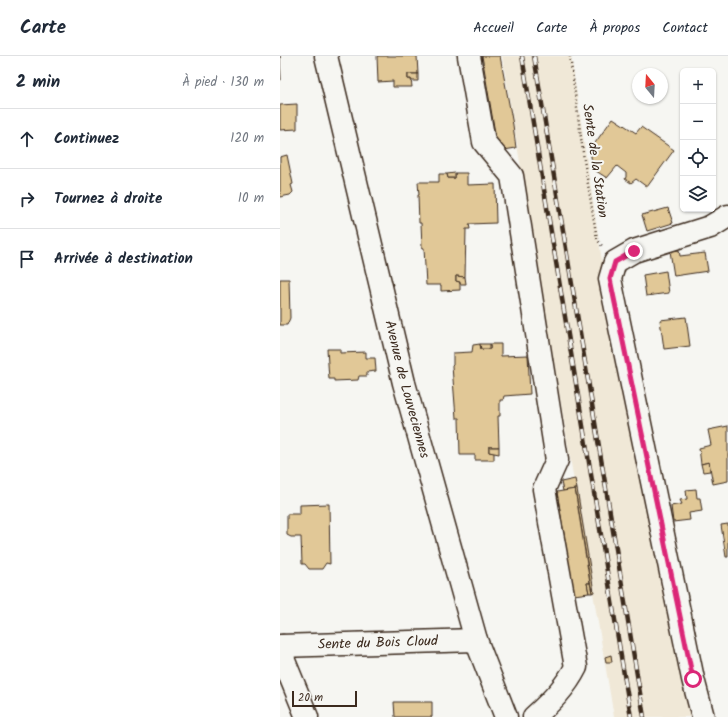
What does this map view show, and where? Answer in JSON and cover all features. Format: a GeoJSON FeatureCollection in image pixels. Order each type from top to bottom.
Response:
{"type":"FeatureCollection","features":[{"type":"Feature","properties":{"kind":"street","name":"Avenue de Louveciennes"},"geometry":{"type":"LineString","coordinates":[[326,56],[404,383],[476,640],[506,717]]}},
{"type":"Feature","properties":{"kind":"street"},"geometry":{"type":"LineString","coordinates":[[469,56],[484,142],[512,176],[557,460],[544,489],[576,667],[565,686],[534,717]]}},
{"type":"Feature","properties":{"kind":"street"},"geometry":{"type":"LineString","coordinates":[[703,717],[693,679],[610,279],[615,262],[634,251],[710,227],[728,216]]}},
{"type":"Feature","properties":{"kind":"street","name":"Sente du Bois Cloud"},"geometry":{"type":"LineString","coordinates":[[281,646],[476,640]]}},
{"type":"Feature","properties":{"kind":"street"},"geometry":{"type":"LineString","coordinates":[[281,646],[284,661],[307,717]]}},
{"type":"Feature","properties":{"kind":"path","name":"Sente de la Station"},"geometry":{"type":"LineString","coordinates":[[570,56],[584,160],[597,239],[615,262]]}},
{"type":"Feature","properties":{"kind":"shaded area"},"geometry":{"type":"Polygon","coordinates":[[[502,56],[571,56],[618,367],[697,717],[614,717],[502,56]]]}},
{"type":"Feature","properties":{"kind":"building"},"geometry":{"type":"Polygon","coordinates":[[[280,56],[281,80],[280,80],[280,56]]]}},
{"type":"Feature","properties":{"kind":"building"},"geometry":{"type":"Polygon","coordinates":[[[377,56],[417,56],[418,74],[408,74],[408,79],[411,79],[412,87],[393,87],[393,81],[378,82],[377,56]]]}},
{"type":"Feature","properties":{"kind":"building"},"geometry":{"type":"Polygon","coordinates":[[[482,56],[500,56],[516,148],[498,151],[482,56]]]}},
{"type":"Feature","properties":{"kind":"building"},"geometry":{"type":"Polygon","coordinates":[[[408,74],[418,74],[418,81],[408,79],[408,74]]]}},
{"type":"Feature","properties":{"kind":"building"},"geometry":{"type":"Polygon","coordinates":[[[297,104],[297,129],[280,130],[280,105],[297,104]]]}},
{"type":"Feature","properties":{"kind":"building"},"geometry":{"type":"Polygon","coordinates":[[[613,118],[636,133],[641,127],[674,150],[647,187],[636,179],[631,183],[625,179],[626,173],[617,166],[607,178],[593,169],[590,150],[613,118]]]}},
{"type":"Feature","properties":{"kind":"building"},"geometry":{"type":"Polygon","coordinates":[[[287,155],[293,184],[291,185],[293,192],[290,195],[280,197],[280,157],[287,155]]]}},
{"type":"Feature","properties":{"kind":"building"},"geometry":{"type":"Polygon","coordinates":[[[455,173],[467,173],[467,185],[495,184],[496,223],[469,224],[470,229],[466,229],[465,277],[456,276],[456,281],[460,282],[460,290],[441,291],[441,285],[426,285],[424,248],[422,247],[421,223],[419,223],[418,182],[439,182],[439,174],[447,174],[448,178],[455,178],[455,173]]]}},
{"type":"Feature","properties":{"kind":"building"},"geometry":{"type":"Polygon","coordinates":[[[455,173],[455,178],[448,178],[447,174],[455,173]]]}},
{"type":"Feature","properties":{"kind":"building"},"geometry":{"type":"Polygon","coordinates":[[[668,208],[673,223],[647,231],[642,215],[668,208]]]}},
{"type":"Feature","properties":{"kind":"building"},"geometry":{"type":"Polygon","coordinates":[[[679,250],[680,256],[705,253],[708,271],[674,276],[670,251],[679,250]]]}},
{"type":"Feature","properties":{"kind":"building"},"geometry":{"type":"Polygon","coordinates":[[[666,271],[669,293],[646,296],[643,275],[666,271]]]}},
{"type":"Feature","properties":{"kind":"building"},"geometry":{"type":"Polygon","coordinates":[[[456,276],[465,277],[466,284],[460,284],[460,282],[456,281],[456,276]]]}},
{"type":"Feature","properties":{"kind":"building"},"geometry":{"type":"Polygon","coordinates":[[[280,279],[289,279],[290,318],[287,325],[280,325],[280,279]]]}},
{"type":"Feature","properties":{"kind":"building"},"geometry":{"type":"Polygon","coordinates":[[[686,317],[690,346],[664,349],[660,320],[686,317]]]}},
{"type":"Feature","properties":{"kind":"building"},"geometry":{"type":"Polygon","coordinates":[[[480,344],[481,349],[490,349],[490,344],[501,344],[501,356],[528,355],[530,394],[504,396],[503,400],[500,400],[500,416],[498,416],[499,447],[489,447],[489,452],[494,452],[494,460],[475,460],[475,455],[460,455],[459,418],[456,418],[452,366],[453,353],[472,352],[473,345],[480,344]]]}},
{"type":"Feature","properties":{"kind":"building"},"geometry":{"type":"Polygon","coordinates":[[[480,344],[490,344],[490,349],[481,349],[480,344]]]}},
{"type":"Feature","properties":{"kind":"building"},"geometry":{"type":"Polygon","coordinates":[[[327,349],[340,349],[340,353],[366,352],[366,358],[375,358],[376,371],[367,372],[367,376],[359,376],[358,380],[334,381],[334,379],[329,379],[327,349]]]}},
{"type":"Feature","properties":{"kind":"building"},"geometry":{"type":"Polygon","coordinates":[[[728,426],[728,481],[713,484],[709,462],[701,464],[699,448],[711,445],[708,430],[728,426]]]}},
{"type":"Feature","properties":{"kind":"building"},"geometry":{"type":"Polygon","coordinates":[[[489,447],[499,447],[499,454],[489,452],[489,447]]]}},
{"type":"Feature","properties":{"kind":"building"},"geometry":{"type":"Polygon","coordinates":[[[709,462],[710,471],[703,472],[701,464],[709,462]]]}},
{"type":"Feature","properties":{"kind":"building"},"geometry":{"type":"Polygon","coordinates":[[[575,479],[577,489],[563,491],[561,482],[575,479]]]}},
{"type":"Feature","properties":{"kind":"building"},"geometry":{"type":"Polygon","coordinates":[[[575,489],[577,489],[594,592],[592,593],[575,489]]]}},
{"type":"Feature","properties":{"kind":"building"},"geometry":{"type":"Polygon","coordinates":[[[575,489],[590,583],[587,583],[589,593],[574,595],[557,492],[575,489]]]}},
{"type":"Feature","properties":{"kind":"building"},"geometry":{"type":"Polygon","coordinates":[[[696,489],[697,498],[700,498],[702,511],[689,513],[690,520],[673,522],[671,506],[682,504],[680,500],[687,499],[686,490],[696,489]]]}},
{"type":"Feature","properties":{"kind":"building"},"geometry":{"type":"Polygon","coordinates":[[[329,504],[330,564],[326,563],[322,569],[309,569],[305,564],[302,564],[301,537],[291,537],[287,535],[287,514],[300,514],[300,505],[329,504]]]}},
{"type":"Feature","properties":{"kind":"building"},"geometry":{"type":"Polygon","coordinates":[[[728,524],[728,557],[726,557],[721,525],[728,524]]]}},
{"type":"Feature","properties":{"kind":"building"},"geometry":{"type":"Polygon","coordinates":[[[587,583],[590,583],[592,593],[589,593],[587,583]]]}},
{"type":"Feature","properties":{"kind":"building"},"geometry":{"type":"Polygon","coordinates":[[[611,655],[612,662],[606,662],[605,657],[611,655]]]}},
{"type":"Feature","properties":{"kind":"building"},"geometry":{"type":"Polygon","coordinates":[[[394,702],[432,702],[432,717],[395,717],[394,702]]]}},
{"type":"Feature","properties":{"kind":"railway"},"geometry":{"type":"LineString","coordinates":[[522,56],[631,717]]}},
{"type":"Feature","properties":{"kind":"railway"},"geometry":{"type":"LineString","coordinates":[[534,56],[644,717]]}},
{"type":"Feature","properties":{"kind":"route"},"geometry":{"type":"LineString","coordinates":[[634,251],[615,262],[610,279],[693,679]]}}]}
